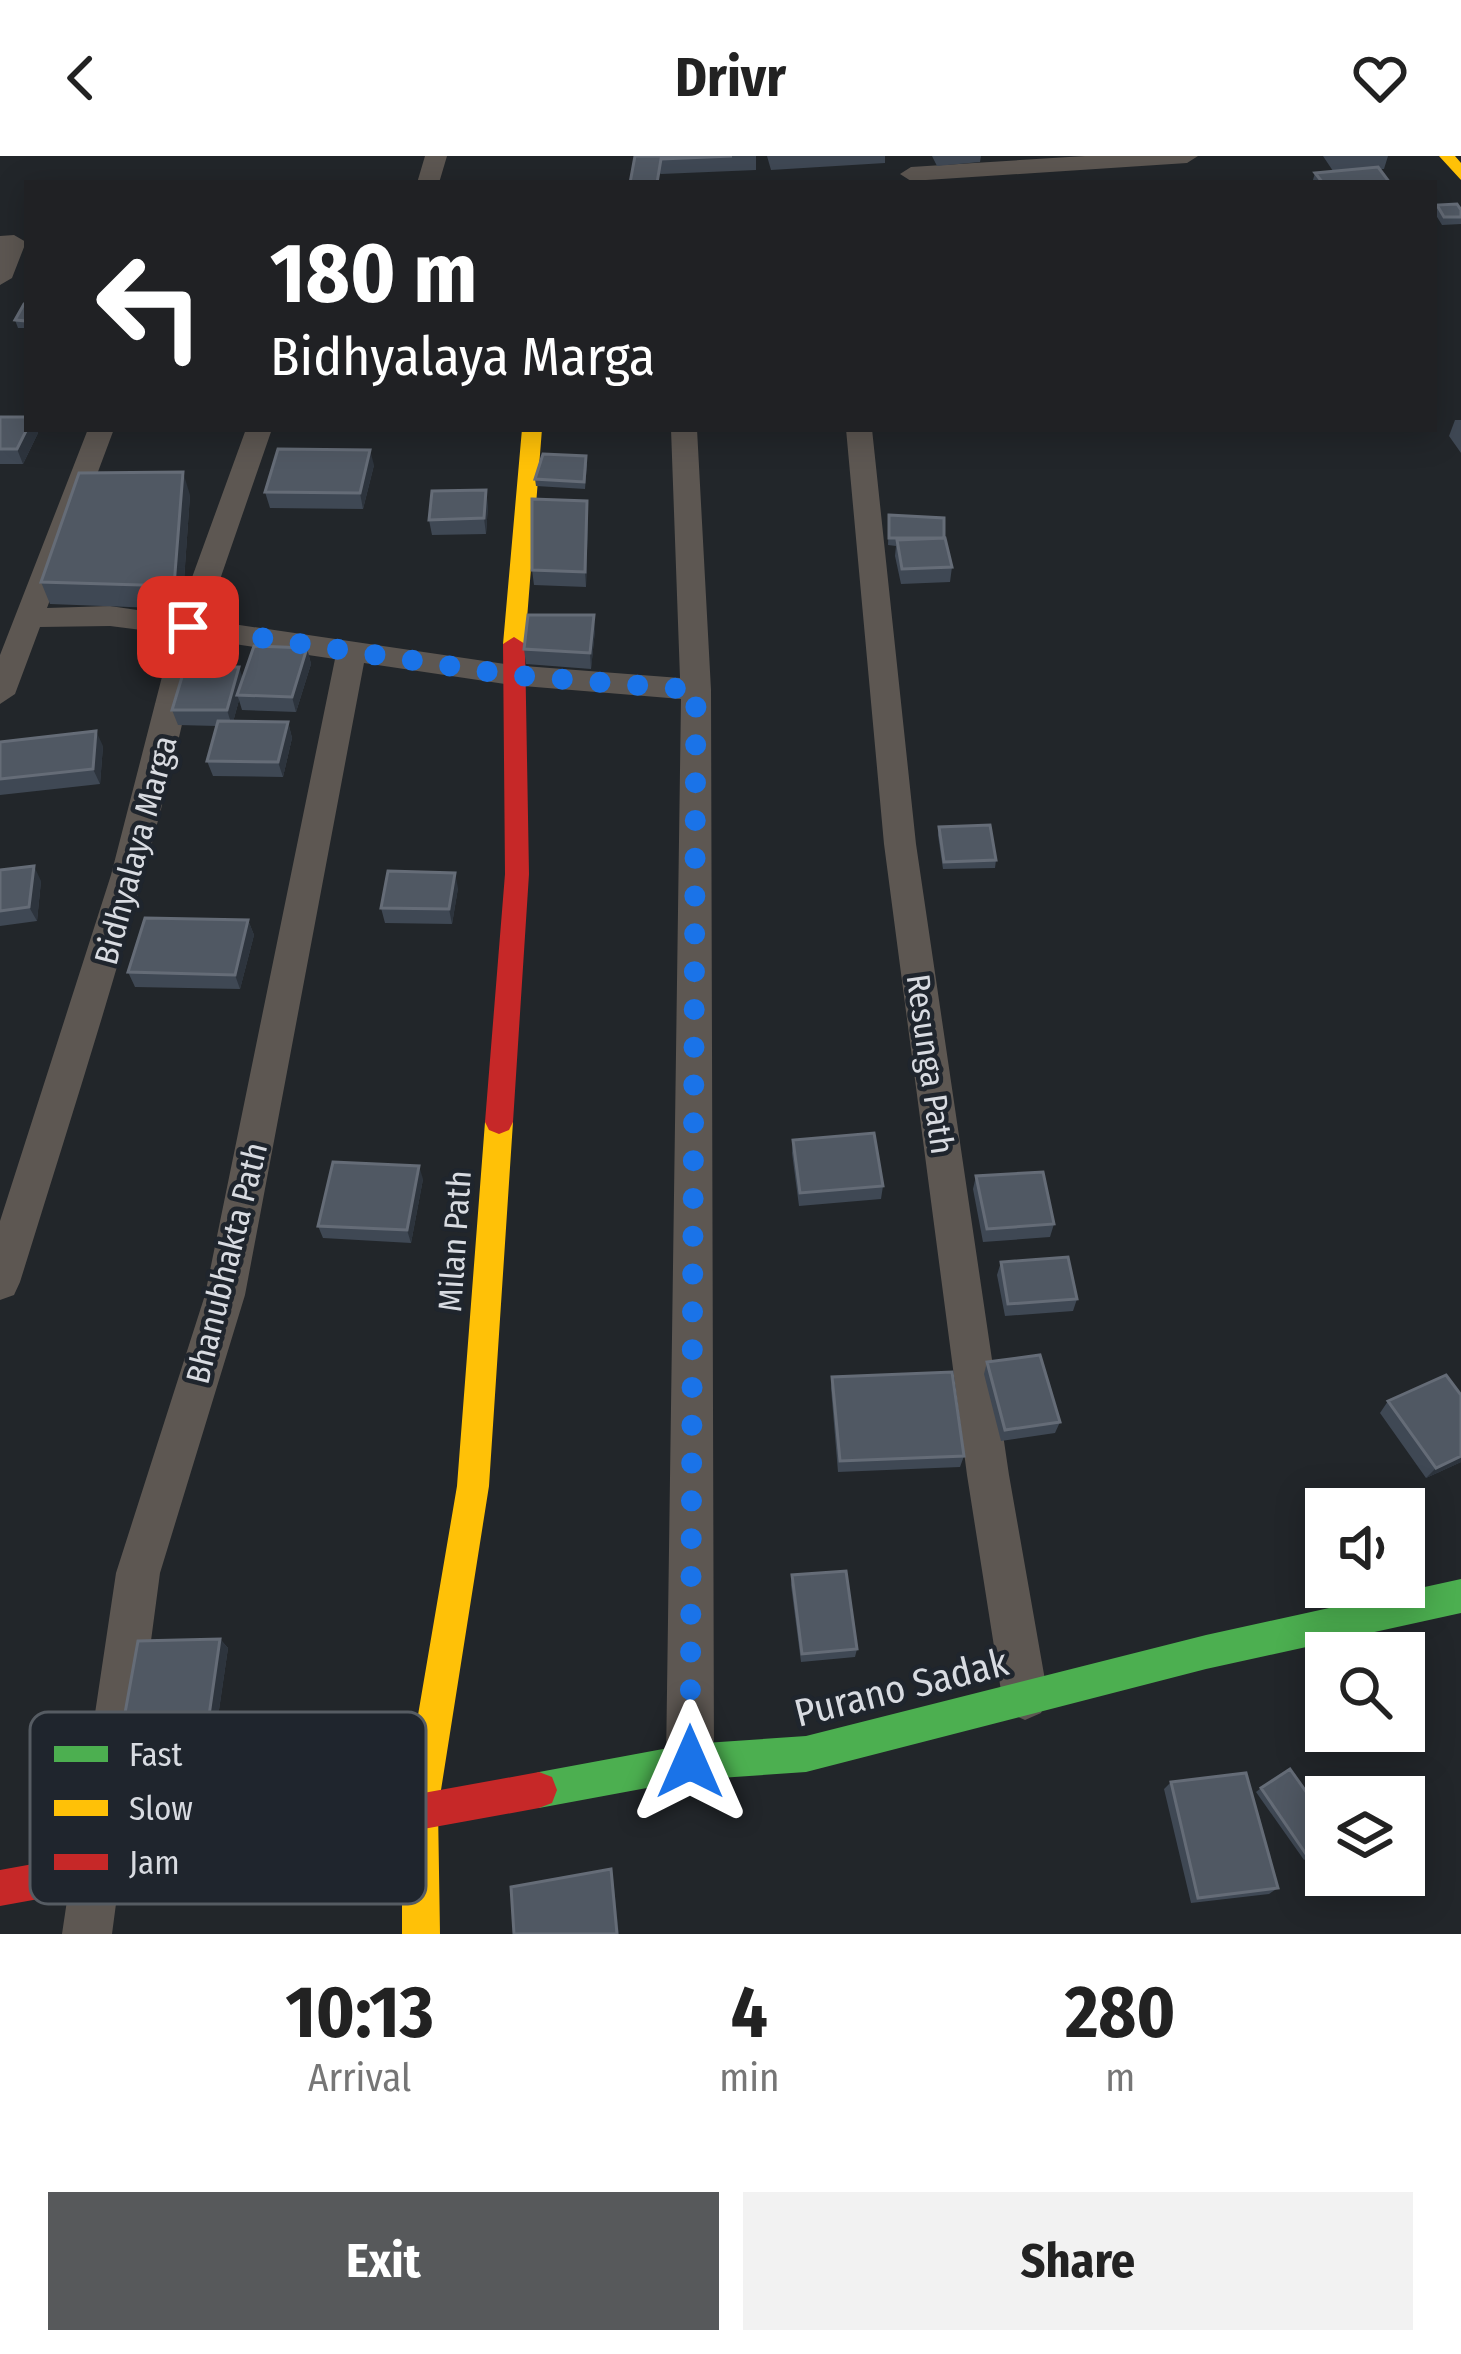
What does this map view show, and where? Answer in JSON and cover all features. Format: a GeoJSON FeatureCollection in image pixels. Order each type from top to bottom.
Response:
{"type":"FeatureCollection","features":[{"type":"Feature","properties":{"kind":"street"},"geometry":{"type":"LineString","coordinates":[[911,174],[1187,156]]}},
{"type":"Feature","properties":{"kind":"street"},"geometry":{"type":"LineString","coordinates":[[1447,156],[1461,175]]}},
{"type":"Feature","properties":{"kind":"street"},"geometry":{"type":"LineString","coordinates":[[0,278],[7,242]]}},
{"type":"Feature","properties":{"kind":"street"},"geometry":{"type":"LineString","coordinates":[[0,694],[100,432]]}},
{"type":"Feature","properties":{"kind":"street","name":"Bidhyalaya Marga"},"geometry":{"type":"LineString","coordinates":[[0,1282],[95,992],[164,752],[188,627],[258,432]]}},
{"type":"Feature","properties":{"kind":"street","name":"Milan Path"},"geometry":{"type":"LineString","coordinates":[[426,1772],[472,1486],[517,874],[511,675],[532,432]]}},
{"type":"Feature","properties":{"kind":"street"},"geometry":{"type":"LineString","coordinates":[[684,432],[696,690],[690,1762]]}},
{"type":"Feature","properties":{"kind":"street","name":"Resunga Path"},"geometry":{"type":"LineString","coordinates":[[860,432],[900,844],[988,1475],[1025,1697]]}},
{"type":"Feature","properties":{"kind":"street"},"geometry":{"type":"LineString","coordinates":[[30,618],[110,616],[511,675],[696,690]]}},
{"type":"Feature","properties":{"kind":"street","name":"Bhanubhakta Path"},"geometry":{"type":"LineString","coordinates":[[118,1712],[138,1573],[225,1295],[351,653]]}},
{"type":"Feature","properties":{"kind":"street","name":"Purano Sadak"},"geometry":{"type":"LineString","coordinates":[[426,1808],[690,1762],[806,1754],[1025,1697],[1461,1596]]}},
{"type":"Feature","properties":{"kind":"street","name":"Purano Sadak"},"geometry":{"type":"LineString","coordinates":[[0,1888],[30,1882]]}},
{"type":"Feature","properties":{"kind":"street","name":"Bhanubhakta Path"},"geometry":{"type":"LineString","coordinates":[[87,1934],[91,1904]]}},
{"type":"Feature","properties":{"kind":"street","name":"Milan Path"},"geometry":{"type":"LineString","coordinates":[[421,1904],[421,1934]]}},
{"type":"Feature","properties":{"kind":"building"},"geometry":{"type":"Polygon","coordinates":[[[635,156],[732,156],[661,159],[658,180],[631,180],[635,156]]]}},
{"type":"Feature","properties":{"kind":"building"},"geometry":{"type":"Polygon","coordinates":[[[1378,167],[1388,180],[1321,180],[1315,173],[1378,167]]]}},
{"type":"Feature","properties":{"kind":"building"},"geometry":{"type":"Polygon","coordinates":[[[1457,204],[1461,217],[1444,217],[1437,205],[1457,204]]]}},
{"type":"Feature","properties":{"kind":"building"},"geometry":{"type":"Polygon","coordinates":[[[0,417],[24,417],[26,432],[17,449],[0,449],[0,417]]]}},
{"type":"Feature","properties":{"kind":"building"},"geometry":{"type":"Polygon","coordinates":[[[278,449],[370,450],[360,493],[265,492],[278,449]]]}},
{"type":"Feature","properties":{"kind":"building"},"geometry":{"type":"Polygon","coordinates":[[[543,454],[586,456],[584,482],[535,479],[543,454]]]}},
{"type":"Feature","properties":{"kind":"building"},"geometry":{"type":"Polygon","coordinates":[[[183,472],[174,586],[41,582],[79,473],[183,472]]]}},
{"type":"Feature","properties":{"kind":"building"},"geometry":{"type":"Polygon","coordinates":[[[486,490],[484,518],[429,520],[432,491],[486,490]]]}},
{"type":"Feature","properties":{"kind":"building"},"geometry":{"type":"Polygon","coordinates":[[[532,499],[587,501],[585,572],[532,570],[532,499]]]}},
{"type":"Feature","properties":{"kind":"building"},"geometry":{"type":"Polygon","coordinates":[[[889,515],[944,518],[944,538],[889,538],[889,515]]]}},
{"type":"Feature","properties":{"kind":"building"},"geometry":{"type":"Polygon","coordinates":[[[945,538],[952,567],[902,569],[897,540],[945,538]]]}},
{"type":"Feature","properties":{"kind":"building"},"geometry":{"type":"Polygon","coordinates":[[[528,615],[594,615],[590,653],[524,649],[528,615]]]}},
{"type":"Feature","properties":{"kind":"building"},"geometry":{"type":"Polygon","coordinates":[[[254,646],[307,648],[292,697],[237,695],[254,646]]]}},
{"type":"Feature","properties":{"kind":"building"},"geometry":{"type":"Polygon","coordinates":[[[185,667],[239,667],[227,710],[172,710],[185,667]]]}},
{"type":"Feature","properties":{"kind":"building"},"geometry":{"type":"Polygon","coordinates":[[[218,721],[288,722],[278,762],[207,761],[218,721]]]}},
{"type":"Feature","properties":{"kind":"building"},"geometry":{"type":"Polygon","coordinates":[[[96,731],[93,769],[0,779],[0,742],[96,731]]]}},
{"type":"Feature","properties":{"kind":"building"},"geometry":{"type":"Polygon","coordinates":[[[990,825],[996,860],[944,862],[939,827],[990,825]]]}},
{"type":"Feature","properties":{"kind":"building"},"geometry":{"type":"Polygon","coordinates":[[[34,866],[29,907],[0,911],[0,870],[34,866]]]}},
{"type":"Feature","properties":{"kind":"building"},"geometry":{"type":"Polygon","coordinates":[[[388,871],[455,873],[449,909],[381,908],[388,871]]]}},
{"type":"Feature","properties":{"kind":"building"},"geometry":{"type":"Polygon","coordinates":[[[145,918],[248,920],[235,975],[128,972],[145,918]]]}},
{"type":"Feature","properties":{"kind":"building"},"geometry":{"type":"Polygon","coordinates":[[[874,1133],[883,1186],[800,1193],[793,1140],[874,1133]]]}},
{"type":"Feature","properties":{"kind":"building"},"geometry":{"type":"Polygon","coordinates":[[[333,1162],[419,1166],[407,1230],[318,1226],[333,1162]]]}},
{"type":"Feature","properties":{"kind":"building"},"geometry":{"type":"Polygon","coordinates":[[[1043,1172],[1054,1224],[987,1229],[976,1176],[1043,1172]]]}},
{"type":"Feature","properties":{"kind":"building"},"geometry":{"type":"Polygon","coordinates":[[[1068,1257],[1077,1299],[1008,1304],[1001,1262],[1068,1257]]]}},
{"type":"Feature","properties":{"kind":"building"},"geometry":{"type":"Polygon","coordinates":[[[1040,1355],[1060,1422],[1005,1430],[987,1362],[1040,1355]]]}},
{"type":"Feature","properties":{"kind":"building"},"geometry":{"type":"Polygon","coordinates":[[[952,1372],[964,1456],[840,1461],[832,1377],[952,1372]]]}},
{"type":"Feature","properties":{"kind":"building"},"geometry":{"type":"Polygon","coordinates":[[[1446,1375],[1461,1395],[1461,1456],[1436,1468],[1388,1401],[1446,1375]]]}},
{"type":"Feature","properties":{"kind":"building"},"geometry":{"type":"Polygon","coordinates":[[[846,1571],[857,1649],[802,1654],[792,1575],[846,1571]]]}},
{"type":"Feature","properties":{"kind":"building"},"geometry":{"type":"Polygon","coordinates":[[[220,1639],[210,1712],[125,1712],[138,1641],[220,1639]]]}},
{"type":"Feature","properties":{"kind":"building"},"geometry":{"type":"Polygon","coordinates":[[[1290,1769],[1305,1790],[1305,1853],[1261,1788],[1290,1769]]]}},
{"type":"Feature","properties":{"kind":"building"},"geometry":{"type":"Polygon","coordinates":[[[1246,1773],[1278,1888],[1198,1898],[1171,1782],[1246,1773]]]}},
{"type":"Feature","properties":{"kind":"building"},"geometry":{"type":"Polygon","coordinates":[[[611,1869],[617,1934],[514,1934],[511,1887],[611,1869]]]}},
{"type":"Feature","properties":{"kind":"traffic: fast"},"geometry":{"type":"LineString","coordinates":[[539,1790],[690,1762],[806,1754],[1206,1652],[1461,1596]]}},
{"type":"Feature","properties":{"kind":"traffic: slow"},"geometry":{"type":"LineString","coordinates":[[1447,156],[1461,175]]}},
{"type":"Feature","properties":{"kind":"traffic: slow"},"geometry":{"type":"LineString","coordinates":[[514,644],[532,432]]}},
{"type":"Feature","properties":{"kind":"traffic: slow"},"geometry":{"type":"LineString","coordinates":[[426,1772],[473,1486],[499,1122]]}},
{"type":"Feature","properties":{"kind":"traffic: slow"},"geometry":{"type":"LineString","coordinates":[[421,1904],[421,1934]]}},
{"type":"Feature","properties":{"kind":"traffic: jam"},"geometry":{"type":"LineString","coordinates":[[499,1122],[517,874],[514,644]]}},
{"type":"Feature","properties":{"kind":"traffic: jam"},"geometry":{"type":"LineString","coordinates":[[426,1811],[539,1790]]}},
{"type":"Feature","properties":{"kind":"traffic: jam"},"geometry":{"type":"LineString","coordinates":[[0,1888],[30,1883]]}},
{"type":"Feature","properties":{"kind":"route"},"geometry":{"type":"LineString","coordinates":[[188,627],[511,675],[696,690],[690,1762]]}}]}
